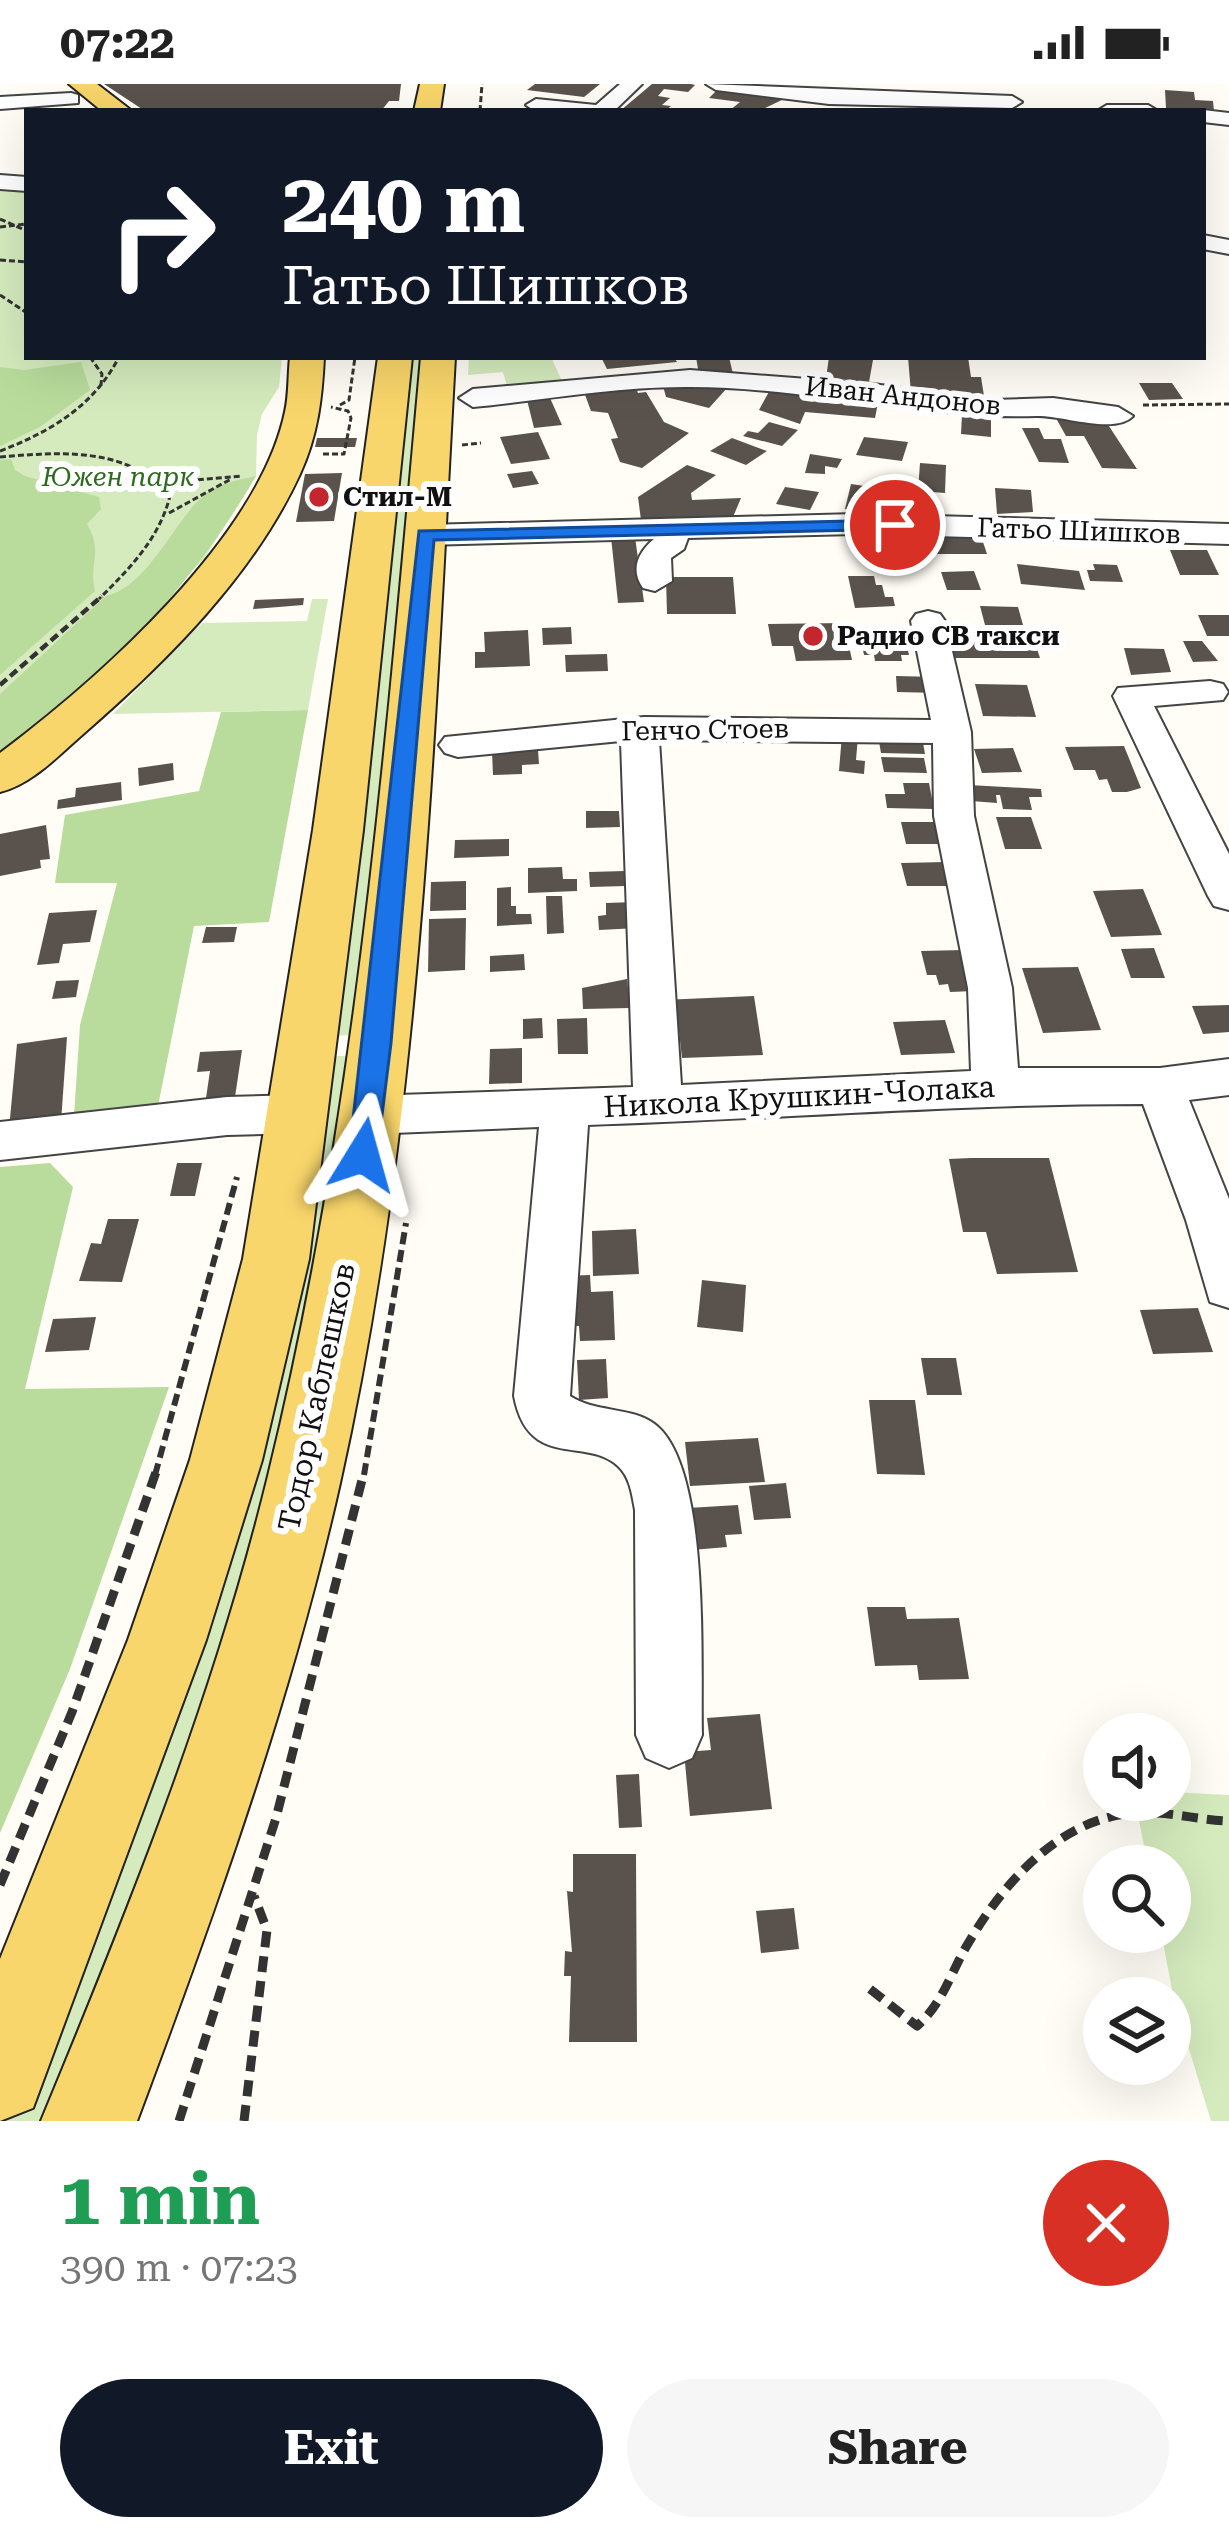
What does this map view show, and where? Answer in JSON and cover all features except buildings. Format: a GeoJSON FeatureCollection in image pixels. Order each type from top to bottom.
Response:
{"type":"FeatureCollection","features":[{"type":"Feature","properties":{"kind":"main road"},"geometry":{"type":"LineString","coordinates":[[80,98],[110,108]]}},
{"type":"Feature","properties":{"kind":"main road"},"geometry":{"type":"LineString","coordinates":[[0,776],[75,719],[146,652],[191,604],[244,533],[288,455],[308,391],[307,360]]}},
{"type":"Feature","properties":{"kind":"main road","name":"Тодор Каблешков"},"geometry":{"type":"LineString","coordinates":[[0,2075],[146,1700],[226,1460],[276,1259],[334,1114],[425,535],[438,360]]}},
{"type":"Feature","properties":{"kind":"main road","name":"Тодор Каблешков"},"geometry":{"type":"LineString","coordinates":[[89,2121],[198,1825],[296,1510],[324,1388],[338,830],[372,384]]}},
{"type":"Feature","properties":{"kind":"street"},"geometry":{"type":"LineString","coordinates":[[51,84],[80,98]]}},
{"type":"Feature","properties":{"kind":"street"},"geometry":{"type":"LineString","coordinates":[[602,108],[632,84]]}},
{"type":"Feature","properties":{"kind":"street"},"geometry":{"type":"LineString","coordinates":[[716,84],[812,95],[1012,102]]}},
{"type":"Feature","properties":{"kind":"street"},"geometry":{"type":"LineString","coordinates":[[784,108],[842,84]]}},
{"type":"Feature","properties":{"kind":"street"},"geometry":{"type":"LineString","coordinates":[[0,103],[80,98]]}},
{"type":"Feature","properties":{"kind":"street"},"geometry":{"type":"LineString","coordinates":[[536,105],[567,108]]}},
{"type":"Feature","properties":{"kind":"street"},"geometry":{"type":"LineString","coordinates":[[567,360],[580,388]]}},
{"type":"Feature","properties":{"kind":"street"},"geometry":{"type":"LineString","coordinates":[[873,393],[883,363]]}},
{"type":"Feature","properties":{"kind":"street","name":"Иван Андонов"},"geometry":{"type":"LineString","coordinates":[[473,398],[753,369],[873,393],[993,409],[1053,407],[1118,416]]}},
{"type":"Feature","properties":{"kind":"street","name":"Гатьо Шишков"},"geometry":{"type":"LineString","coordinates":[[425,535],[856,524],[1229,534]]}},
{"type":"Feature","properties":{"kind":"street"},"geometry":{"type":"LineString","coordinates":[[655,580],[652,560],[672,542],[670,527]]}},
{"type":"Feature","properties":{"kind":"street"},"geometry":{"type":"LineString","coordinates":[[572,530],[577,569]]}},
{"type":"Feature","properties":{"kind":"street"},"geometry":{"type":"LineString","coordinates":[[928,621],[952,732],[954,816],[990,988],[996,1086]]}},
{"type":"Feature","properties":{"kind":"street"},"geometry":{"type":"LineString","coordinates":[[1210,692],[1131,696],[1229,896]]}},
{"type":"Feature","properties":{"kind":"street"},"geometry":{"type":"LineString","coordinates":[[644,728],[640,734],[658,1104]]}},
{"type":"Feature","properties":{"kind":"street","name":"Генчо Стоев"},"geometry":{"type":"LineString","coordinates":[[458,746],[644,728],[952,732]]}},
{"type":"Feature","properties":{"kind":"street","name":"Никола Крушкин-Чолака"},"geometry":{"type":"LineString","coordinates":[[0,1141],[239,1115],[565,1109],[914,1095],[996,1086],[1160,1086],[1229,1077]]}},
{"type":"Feature","properties":{"kind":"street"},"geometry":{"type":"LineString","coordinates":[[1160,1086],[1212,1220],[1229,1286]]}},
{"type":"Feature","properties":{"kind":"street"},"geometry":{"type":"LineString","coordinates":[[565,1109],[542,1396],[545,1411],[564,1424],[634,1441],[658,1475],[665,1510],[669,1736]]}},
{"type":"Feature","properties":{"kind":"path"},"geometry":{"type":"LineString","coordinates":[[2,218],[24,230]]}},
{"type":"Feature","properties":{"kind":"path"},"geometry":{"type":"LineString","coordinates":[[0,227],[24,223]]}},
{"type":"Feature","properties":{"kind":"path"},"geometry":{"type":"LineString","coordinates":[[92,360],[102,374],[100,388]]}},
{"type":"Feature","properties":{"kind":"path"},"geometry":{"type":"LineString","coordinates":[[0,454],[45,431],[100,388],[117,360]]}},
{"type":"Feature","properties":{"kind":"path"},"geometry":{"type":"LineString","coordinates":[[349,398],[356,360]]}},
{"type":"Feature","properties":{"kind":"path"},"geometry":{"type":"LineString","coordinates":[[1118,416],[1119,406],[1229,404]]}},
{"type":"Feature","properties":{"kind":"path"},"geometry":{"type":"LineString","coordinates":[[0,454],[100,459],[141,470],[162,483],[170,496],[169,513]]}},
{"type":"Feature","properties":{"kind":"path"},"geometry":{"type":"LineString","coordinates":[[0,685],[134,562],[169,513],[234,477],[162,483]]}},
{"type":"Feature","properties":{"kind":"path"},"geometry":{"type":"LineString","coordinates":[[0,1885],[133,1555],[208,1303],[239,1170]]}},
{"type":"Feature","properties":{"kind":"path"},"geometry":{"type":"LineString","coordinates":[[870,1989],[917,2026],[933,2013],[967,1946],[1016,1876],[1054,1844],[1091,1823],[1130,1813],[1229,1821]]}},
{"type":"Feature","properties":{"kind":"path"},"geometry":{"type":"LineString","coordinates":[[244,2121],[267,1930],[254,1895]]}},
{"type":"Feature","properties":{"kind":"green space","name":"Южен парк"},"geometry":{"type":"Polygon","coordinates":[[[0,186],[24,188],[24,360],[282,360],[279,387],[262,414],[257,435],[256,476],[204,559],[0,759],[0,186]]]}},
{"type":"Feature","properties":{"kind":"green space"},"geometry":{"type":"Polygon","coordinates":[[[406,360],[425,360],[358,1034],[326,1037],[406,360]]]}},
{"type":"Feature","properties":{"kind":"green space"},"geometry":{"type":"Polygon","coordinates":[[[469,360],[552,360],[563,383],[508,390],[503,372],[468,375],[469,360]]]}},
{"type":"Feature","properties":{"kind":"green space"},"geometry":{"type":"Polygon","coordinates":[[[81,362],[90,390],[40,427],[0,446],[0,367],[24,370],[81,362]]]}},
{"type":"Feature","properties":{"kind":"green space"},"geometry":{"type":"Polygon","coordinates":[[[11,459],[15,470],[25,476],[99,497],[101,509],[87,524],[95,551],[95,591],[0,675],[0,460],[11,459]]]}},
{"type":"Feature","properties":{"kind":"green space"},"geometry":{"type":"Polygon","coordinates":[[[256,476],[203,557],[142,630],[74,697],[0,759],[0,694],[106,596],[134,580],[203,496],[256,476]]]}},
{"type":"Feature","properties":{"kind":"green space"},"geometry":{"type":"Polygon","coordinates":[[[312,599],[328,599],[308,710],[113,714],[202,623],[307,621],[312,599]]]}},
{"type":"Feature","properties":{"kind":"green space"},"geometry":{"type":"Polygon","coordinates":[[[308,710],[269,922],[194,926],[158,1106],[74,1116],[80,1025],[117,883],[55,883],[65,815],[199,791],[221,712],[308,710]]]}},
{"type":"Feature","properties":{"kind":"green space"},"geometry":{"type":"Polygon","coordinates":[[[322,1056],[356,1056],[270,1537],[61,2121],[5,2121],[63,1983],[322,1056]]]}},
{"type":"Feature","properties":{"kind":"green space"},"geometry":{"type":"Polygon","coordinates":[[[50,1163],[73,1187],[25,1389],[169,1387],[70,1669],[0,1833],[0,1167],[50,1163]]]}},
{"type":"Feature","properties":{"kind":"green space"},"geometry":{"type":"Polygon","coordinates":[[[1191,1793],[1229,1795],[1229,2121],[1211,2121],[1191,2056],[1191,1977],[1170,1977],[1165,1953],[1191,1953],[1191,1845],[1144,1845],[1139,1821],[1191,1821],[1191,1793]]]}},
{"type":"Feature","properties":{"kind":"place","name":"Стил-М"},"geometry":{"type":"Point","coordinates":[319,497]}},
{"type":"Feature","properties":{"kind":"place","name":"Радио СВ такси"},"geometry":{"type":"Point","coordinates":[813,636]}},
{"type":"Feature","properties":{"kind":"route"},"geometry":{"type":"LineString","coordinates":[[363,1155],[378,1043],[425,535],[724,525],[895,525]]}}]}
